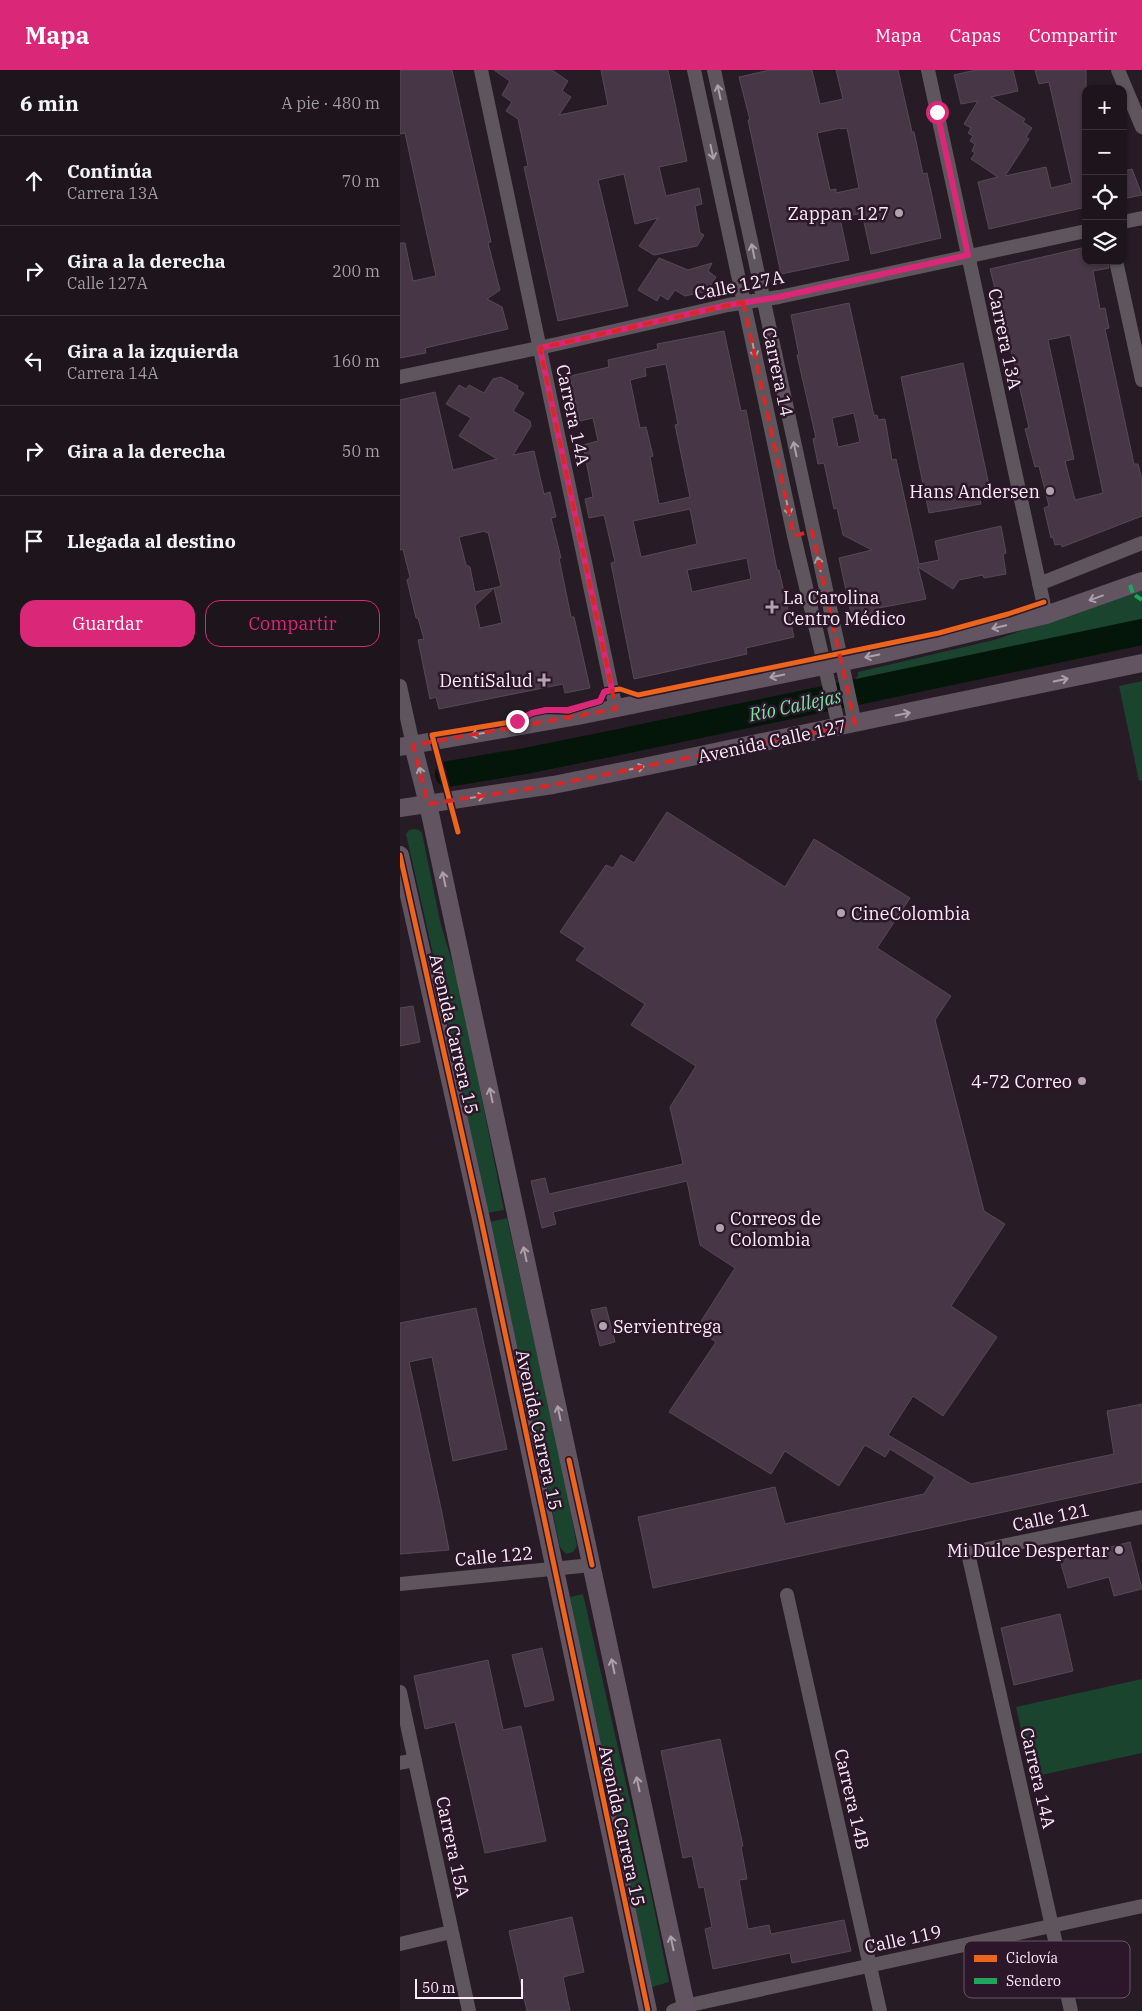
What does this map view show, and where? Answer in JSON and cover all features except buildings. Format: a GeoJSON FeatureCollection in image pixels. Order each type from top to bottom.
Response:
{"type":"FeatureCollection","features":[{"type":"Feature","properties":{"kind":"main road"},"geometry":{"type":"LineString","coordinates":[[406,746],[834,671],[1046,615],[1142,581]]}},
{"type":"Feature","properties":{"kind":"main road","name":"Avenida Calle 127"},"geometry":{"type":"LineString","coordinates":[[400,808],[562,783],[1142,663]]}},
{"type":"Feature","properties":{"kind":"main road","name":"Avenida Carrera 15"},"geometry":{"type":"LineString","coordinates":[[406,746],[428,804],[592,1566],[682,2009]]}},
{"type":"Feature","properties":{"kind":"main road","name":"Avenida Carrera 15"},"geometry":{"type":"LineString","coordinates":[[400,856],[483,1229],[648,2011]]}},
{"type":"Feature","properties":{"kind":"street","name":"Carrera 14A"},"geometry":{"type":"LineString","coordinates":[[481,70],[616,709]]}},
{"type":"Feature","properties":{"kind":"street","name":"Carrera 14"},"geometry":{"type":"LineString","coordinates":[[694,70],[794,536],[834,671],[850,705],[847,725]]}},
{"type":"Feature","properties":{"kind":"street","name":"Carrera 14"},"geometry":{"type":"LineString","coordinates":[[714,70],[812,531],[834,671],[834,708],[847,725]]}},
{"type":"Feature","properties":{"kind":"street","name":"Carrera 13A"},"geometry":{"type":"LineString","coordinates":[[928,70],[1046,615]]}},
{"type":"Feature","properties":{"kind":"street"},"geometry":{"type":"LineString","coordinates":[[1118,70],[1142,127]]}},
{"type":"Feature","properties":{"kind":"street"},"geometry":{"type":"LineString","coordinates":[[1127,221],[1142,218]]}},
{"type":"Feature","properties":{"kind":"street","name":"Calle 127A"},"geometry":{"type":"LineString","coordinates":[[400,377],[1082,231]]}},
{"type":"Feature","properties":{"kind":"street"},"geometry":{"type":"LineString","coordinates":[[1117,265],[1142,380]]}},
{"type":"Feature","properties":{"kind":"street"},"geometry":{"type":"LineString","coordinates":[[794,536],[812,531]]}},
{"type":"Feature","properties":{"kind":"street"},"geometry":{"type":"LineString","coordinates":[[1039,584],[1142,543]]}},
{"type":"Feature","properties":{"kind":"street"},"geometry":{"type":"LineString","coordinates":[[400,686],[406,746]]}},
{"type":"Feature","properties":{"kind":"street","name":"Calle 121"},"geometry":{"type":"LineString","coordinates":[[968,1553],[1142,1517]]}},
{"type":"Feature","properties":{"kind":"street","name":"Carrera 14A"},"geometry":{"type":"LineString","coordinates":[[968,1553],[1055,1941]]}},
{"type":"Feature","properties":{"kind":"street","name":"Calle 122"},"geometry":{"type":"LineString","coordinates":[[400,1584],[592,1566]]}},
{"type":"Feature","properties":{"kind":"street","name":"Carrera 14B"},"geometry":{"type":"LineString","coordinates":[[787,1595],[880,2011]]}},
{"type":"Feature","properties":{"kind":"street","name":"Carrera 15A"},"geometry":{"type":"LineString","coordinates":[[400,1692],[469,2011]]}},
{"type":"Feature","properties":{"kind":"street"},"geometry":{"type":"LineString","coordinates":[[400,1763],[415,1760]]}},
{"type":"Feature","properties":{"kind":"street","name":"Calle 119"},"geometry":{"type":"LineString","coordinates":[[984,1941],[1142,1906]]}},
{"type":"Feature","properties":{"kind":"street"},"geometry":{"type":"LineString","coordinates":[[400,1944],[452,1932]]}},
{"type":"Feature","properties":{"kind":"street","name":"Calle 119"},"geometry":{"type":"LineString","coordinates":[[682,2009],[964,1945]]}},
{"type":"Feature","properties":{"kind":"street","name":"Carrera 14A"},"geometry":{"type":"LineString","coordinates":[[1067,1998],[1070,2011]]}},
{"type":"Feature","properties":{"kind":"highlighted area"},"geometry":{"type":"Polygon","coordinates":[[[743,302],[794,536],[812,531],[855,724],[553,785],[428,804],[413,745],[616,709],[540,348],[743,302]]]}},
{"type":"Feature","properties":{"kind":"green space"},"geometry":{"type":"Polygon","coordinates":[[[1142,590],[1142,620],[854,680],[858,676],[858,672],[994,640],[1142,590]]]}},
{"type":"Feature","properties":{"kind":"green space"},"geometry":{"type":"Polygon","coordinates":[[[1142,681],[1142,780],[1139,781],[1119,686],[1142,681]]]}},
{"type":"Feature","properties":{"kind":"green space"},"geometry":{"type":"Polygon","coordinates":[[[414,829],[422,833],[440,921],[460,989],[504,1210],[487,1213],[438,976],[406,834],[409,830],[414,829]]]}},
{"type":"Feature","properties":{"kind":"green space"},"geometry":{"type":"Polygon","coordinates":[[[507,1218],[564,1475],[577,1546],[573,1552],[566,1554],[560,1547],[490,1222],[507,1218]]]}},
{"type":"Feature","properties":{"kind":"green space"},"geometry":{"type":"Polygon","coordinates":[[[583,1594],[651,1893],[669,1982],[649,1988],[570,1597],[583,1594]]]}},
{"type":"Feature","properties":{"kind":"green space"},"geometry":{"type":"Polygon","coordinates":[[[1142,1679],[1142,1753],[1032,1777],[1016,1707],[1142,1679]]]}},
{"type":"Feature","properties":{"kind":"waterway","name":"Río Callejas"},"geometry":{"type":"LineString","coordinates":[[448,774],[619,742],[1142,632]]}},
{"type":"Feature","properties":{"kind":"marked path"},"geometry":{"type":"LineString","coordinates":[[1130,585],[1133,594],[1142,600]]}},
{"type":"Feature","properties":{"kind":"cycle path"},"geometry":{"type":"LineString","coordinates":[[458,832],[432,735],[517,721],[532,713],[546,710],[568,711],[600,701],[605,691],[620,689],[638,695],[939,633],[1044,602]]}},
{"type":"Feature","properties":{"kind":"cycle path"},"geometry":{"type":"LineString","coordinates":[[400,855],[481,1219],[648,2011]]}},
{"type":"Feature","properties":{"kind":"cycle path"},"geometry":{"type":"LineString","coordinates":[[569,1460],[592,1565]]}},
{"type":"Feature","properties":{"kind":"place","name":"Zappan 127"},"geometry":{"type":"Point","coordinates":[899,213]}},
{"type":"Feature","properties":{"kind":"place","name":"Hans Andersen"},"geometry":{"type":"Point","coordinates":[1050,491]}},
{"type":"Feature","properties":{"kind":"place","name":"La Carolina Centro Médico"},"geometry":{"type":"Point","coordinates":[772,607]}},
{"type":"Feature","properties":{"kind":"place","name":"DentiSalud"},"geometry":{"type":"Point","coordinates":[544,680]}},
{"type":"Feature","properties":{"kind":"place","name":"CineColombia"},"geometry":{"type":"Point","coordinates":[841,913]}},
{"type":"Feature","properties":{"kind":"place","name":"4-72 Correo"},"geometry":{"type":"Point","coordinates":[1082,1081]}},
{"type":"Feature","properties":{"kind":"place","name":"Correos de Colombia"},"geometry":{"type":"Point","coordinates":[720,1228]}},
{"type":"Feature","properties":{"kind":"place","name":"Servientrega"},"geometry":{"type":"Point","coordinates":[603,1326]}},
{"type":"Feature","properties":{"kind":"place","name":"Mi Dulce Despertar"},"geometry":{"type":"Point","coordinates":[1119,1550]}},
{"type":"Feature","properties":{"kind":"route"},"geometry":{"type":"LineString","coordinates":[[517,721],[532,713],[546,710],[568,710],[588,706],[600,701],[604,692],[612,690],[540,348],[728,305],[779,297],[968,255],[937,112]]}}]}
